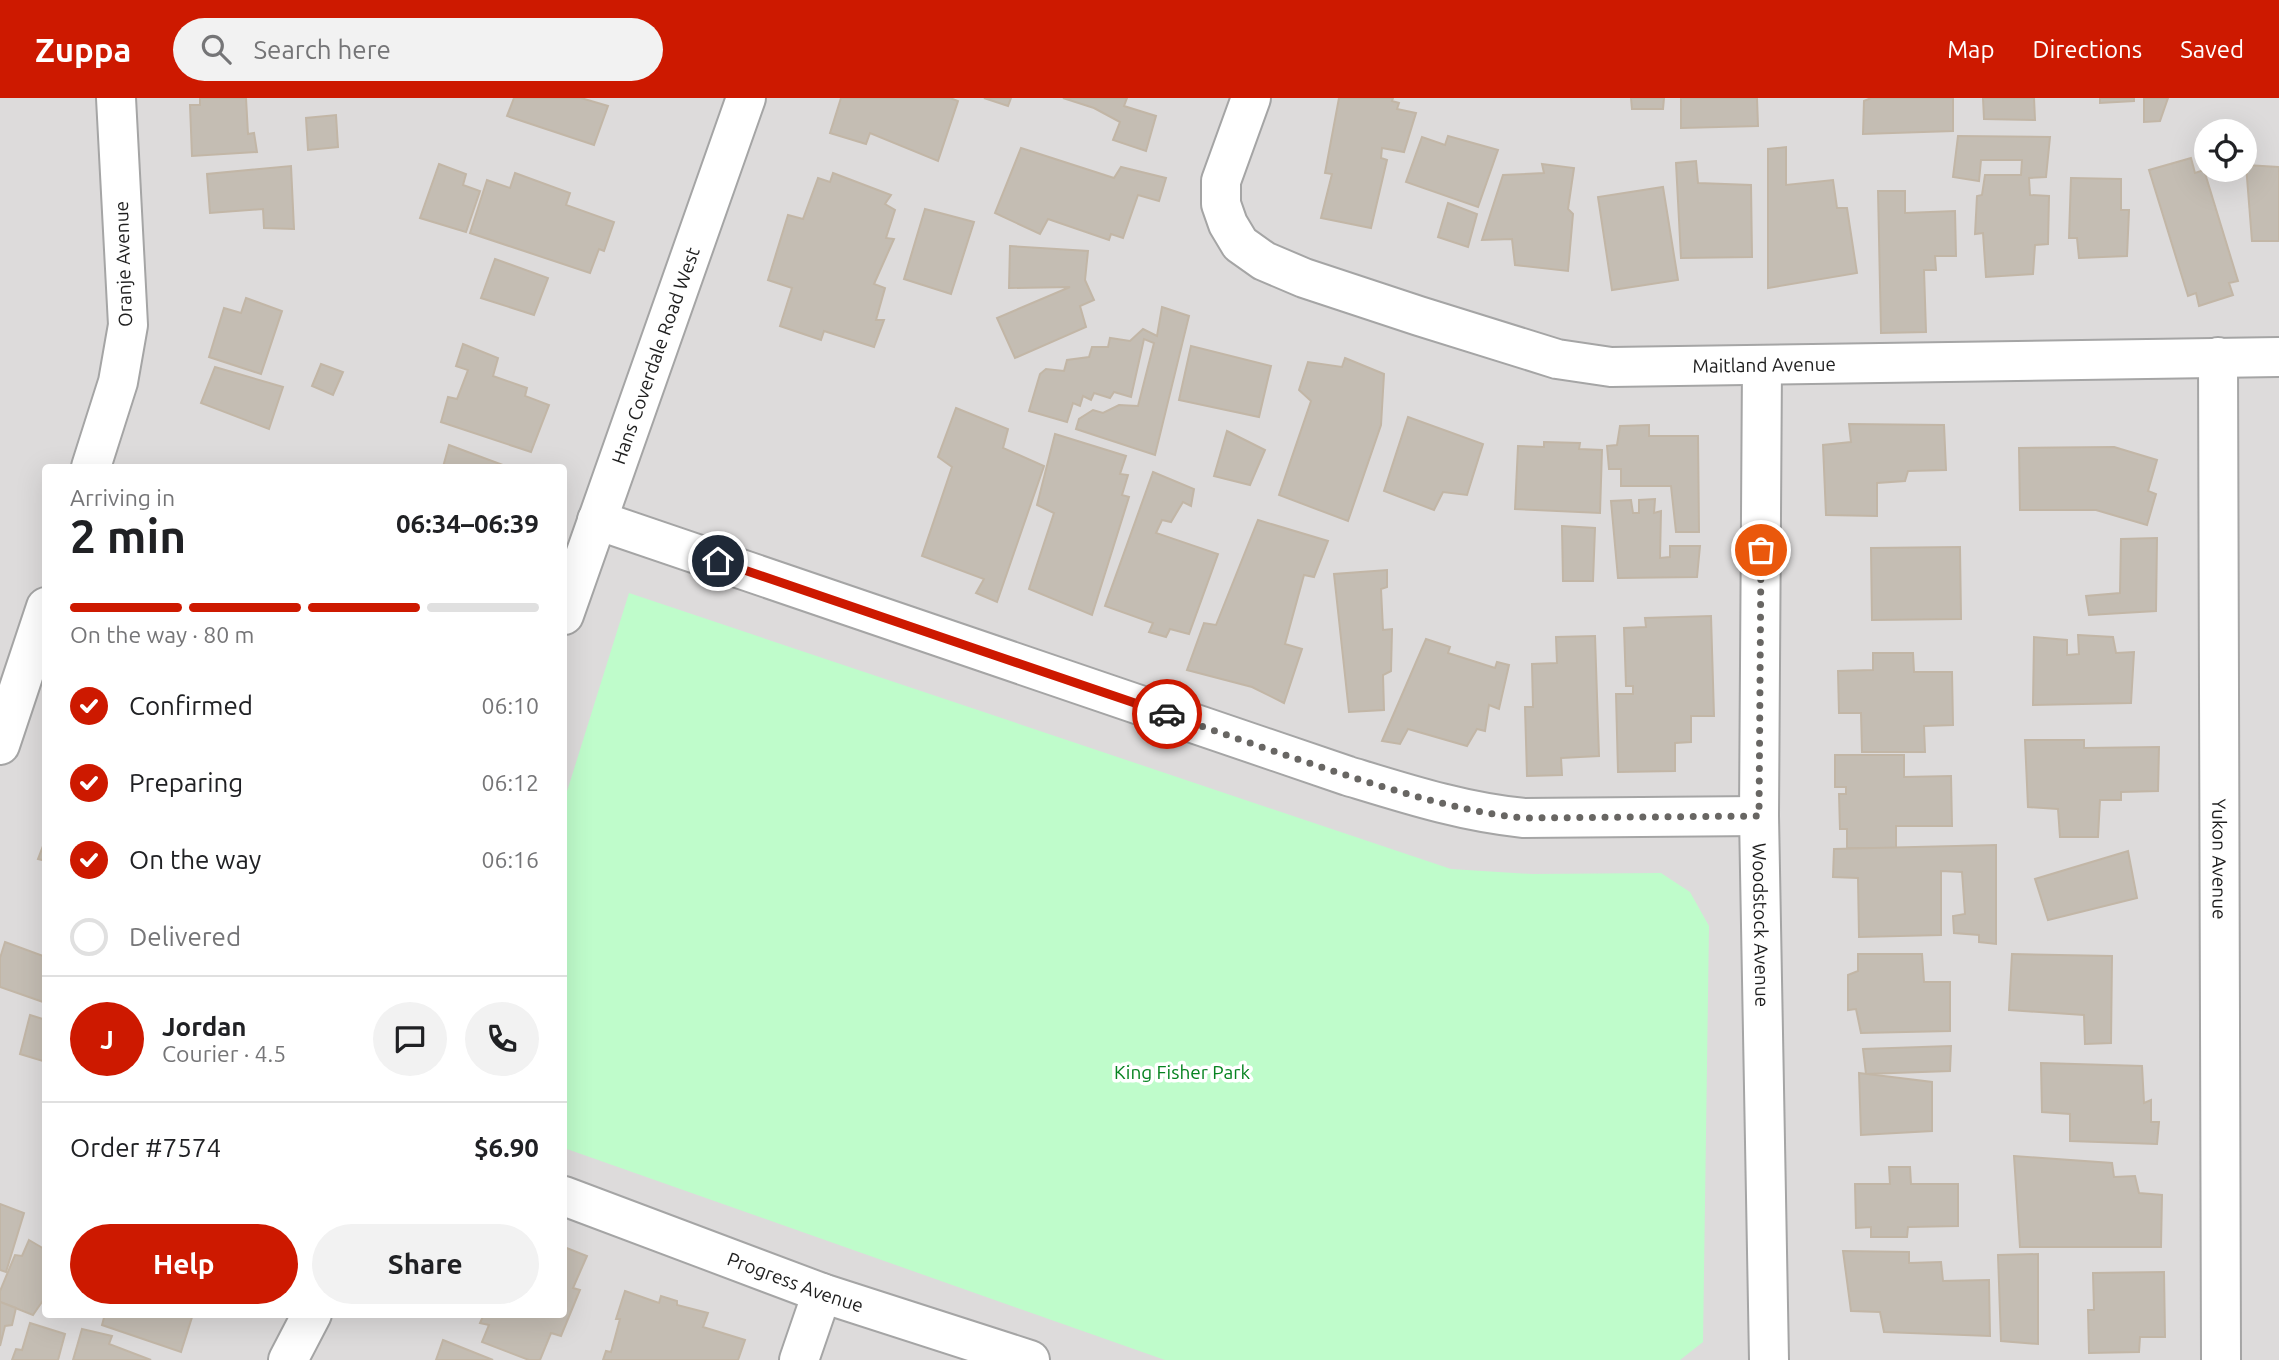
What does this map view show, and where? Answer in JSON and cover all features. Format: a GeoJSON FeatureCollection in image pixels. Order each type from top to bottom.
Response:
{"type":"FeatureCollection","features":[{"type":"Feature","properties":{"kind":"street","name":"Oranje Avenue"},"geometry":{"type":"LineString","coordinates":[[92,464],[118,382],[128,325],[116,98]]}},
{"type":"Feature","properties":{"kind":"street","name":"Hans Coverdale Road West"},"geometry":{"type":"LineString","coordinates":[[567,606],[746,98]]}},
{"type":"Feature","properties":{"kind":"street","name":"Maitland Avenue"},"geometry":{"type":"LineString","coordinates":[[1251,98],[1221,181],[1221,204],[1228,224],[1240,244],[1264,261],[1304,278],[1557,359],[1611,367],[2279,357]]}},
{"type":"Feature","properties":{"kind":"street","name":"Yukon Avenue"},"geometry":{"type":"LineString","coordinates":[[2218,357],[2221,1360]]}},
{"type":"Feature","properties":{"kind":"street","name":"Woodstock Avenue"},"geometry":{"type":"LineString","coordinates":[[1762,365],[1759,816],[1769,1360]]}},
{"type":"Feature","properties":{"kind":"street"},"geometry":{"type":"LineString","coordinates":[[597,520],[1348,776],[1444,805],[1485,814],[1524,818],[1759,816]]}},
{"type":"Feature","properties":{"kind":"street"},"geometry":{"type":"LineString","coordinates":[[0,745],[42,619]]}},
{"type":"Feature","properties":{"kind":"street","name":"Progress Avenue"},"geometry":{"type":"LineString","coordinates":[[567,1197],[821,1293],[1030,1360]]}},
{"type":"Feature","properties":{"kind":"street"},"geometry":{"type":"LineString","coordinates":[[799,1360],[821,1293]]}},
{"type":"Feature","properties":{"kind":"street"},"geometry":{"type":"LineString","coordinates":[[288,1360],[310,1318]]}},
{"type":"Feature","properties":{"kind":"shaded area"},"geometry":{"type":"Polygon","coordinates":[[[0,98],[2279,98],[2279,1360],[0,1360],[0,98]]]}},
{"type":"Feature","properties":{"kind":"green space","name":"King Fisher Park"},"geometry":{"type":"Polygon","coordinates":[[[629,593],[1451,869],[1532,874],[1661,873],[1690,892],[1709,926],[1703,1342],[1680,1360],[1165,1360],[567,1149],[567,791],[629,593]]]}},
{"type":"Feature","properties":{"kind":"building"},"geometry":{"type":"Polygon","coordinates":[[[200,98],[246,98],[248,134],[254,133],[257,152],[192,156],[190,105],[200,105],[200,98]]]}},
{"type":"Feature","properties":{"kind":"building"},"geometry":{"type":"Polygon","coordinates":[[[514,98],[581,98],[608,106],[594,145],[507,116],[514,98]]]}},
{"type":"Feature","properties":{"kind":"building"},"geometry":{"type":"Polygon","coordinates":[[[841,98],[950,98],[958,101],[938,161],[870,133],[866,144],[830,133],[841,98]]]}},
{"type":"Feature","properties":{"kind":"building"},"geometry":{"type":"Polygon","coordinates":[[[984,98],[1011,98],[1008,106],[984,98]]]}},
{"type":"Feature","properties":{"kind":"building"},"geometry":{"type":"Polygon","coordinates":[[[1063,98],[1127,98],[1124,106],[1156,116],[1146,151],[1113,140],[1120,122],[1094,108],[1063,98]]]}},
{"type":"Feature","properties":{"kind":"building"},"geometry":{"type":"Polygon","coordinates":[[[1339,98],[1393,98],[1392,101],[1399,103],[1397,109],[1416,113],[1404,152],[1382,148],[1381,158],[1387,160],[1371,228],[1321,218],[1332,174],[1325,173],[1339,98]]]}},
{"type":"Feature","properties":{"kind":"building"},"geometry":{"type":"Polygon","coordinates":[[[1631,98],[1664,98],[1663,109],[1632,109],[1631,98]]]}},
{"type":"Feature","properties":{"kind":"building"},"geometry":{"type":"Polygon","coordinates":[[[1681,98],[1757,98],[1758,126],[1681,128],[1681,98]]]}},
{"type":"Feature","properties":{"kind":"building"},"geometry":{"type":"Polygon","coordinates":[[[1871,98],[1953,98],[1953,131],[1863,134],[1864,101],[1871,98]]]}},
{"type":"Feature","properties":{"kind":"building"},"geometry":{"type":"Polygon","coordinates":[[[1983,98],[2034,98],[2035,120],[1984,119],[1983,98]]]}},
{"type":"Feature","properties":{"kind":"building"},"geometry":{"type":"Polygon","coordinates":[[[2100,98],[2134,98],[2134,101],[2100,103],[2100,98]]]}},
{"type":"Feature","properties":{"kind":"building"},"geometry":{"type":"Polygon","coordinates":[[[2144,98],[2168,98],[2160,121],[2144,122],[2144,98]]]}},
{"type":"Feature","properties":{"kind":"building"},"geometry":{"type":"Polygon","coordinates":[[[336,115],[338,147],[308,150],[306,118],[336,115]]]}},
{"type":"Feature","properties":{"kind":"building"},"geometry":{"type":"Polygon","coordinates":[[[1448,136],[1498,150],[1478,207],[1406,182],[1422,137],[1445,145],[1448,136]]]}},
{"type":"Feature","properties":{"kind":"building"},"geometry":{"type":"Polygon","coordinates":[[[1958,136],[2050,137],[2046,177],[2029,178],[2030,195],[2049,196],[2048,244],[2035,245],[2033,274],[1986,277],[1983,233],[1975,234],[1977,196],[1982,195],[1985,175],[2021,175],[2022,160],[1981,160],[1979,181],[1953,177],[1958,136]]]}},
{"type":"Feature","properties":{"kind":"building"},"geometry":{"type":"Polygon","coordinates":[[[1786,147],[1786,185],[1833,180],[1837,208],[1847,208],[1857,273],[1768,288],[1768,149],[1786,147]]]}},
{"type":"Feature","properties":{"kind":"building"},"geometry":{"type":"Polygon","coordinates":[[[1021,148],[1114,178],[1121,167],[1166,178],[1159,201],[1138,195],[1123,238],[1111,234],[1109,240],[1048,219],[1040,234],[995,213],[1021,148]]]}},
{"type":"Feature","properties":{"kind":"building"},"geometry":{"type":"Polygon","coordinates":[[[2191,158],[2194,182],[2208,182],[2238,281],[2229,283],[2233,295],[2199,306],[2196,293],[2188,296],[2149,170],[2191,158]]]}},
{"type":"Feature","properties":{"kind":"building"},"geometry":{"type":"Polygon","coordinates":[[[1696,161],[1698,183],[1751,185],[1752,257],[1681,258],[1676,163],[1696,161]]]}},
{"type":"Feature","properties":{"kind":"building"},"geometry":{"type":"Polygon","coordinates":[[[439,164],[466,174],[463,185],[480,191],[466,232],[420,218],[439,164]]]}},
{"type":"Feature","properties":{"kind":"building"},"geometry":{"type":"Polygon","coordinates":[[[1542,164],[1574,168],[1568,209],[1573,214],[1568,271],[1515,265],[1512,239],[1482,240],[1503,175],[1544,173],[1542,164]]]}},
{"type":"Feature","properties":{"kind":"building"},"geometry":{"type":"Polygon","coordinates":[[[291,166],[294,229],[264,228],[263,209],[210,213],[207,174],[291,166]]]}},
{"type":"Feature","properties":{"kind":"building"},"geometry":{"type":"Polygon","coordinates":[[[2257,166],[2279,167],[2279,241],[2252,241],[2247,182],[2257,182],[2257,166]]]}},
{"type":"Feature","properties":{"kind":"building"},"geometry":{"type":"Polygon","coordinates":[[[515,173],[570,193],[566,205],[614,222],[604,251],[599,249],[590,273],[470,233],[487,180],[510,188],[515,173]]]}},
{"type":"Feature","properties":{"kind":"building"},"geometry":{"type":"Polygon","coordinates":[[[833,173],[891,195],[885,204],[895,210],[886,238],[894,239],[874,284],[885,288],[876,320],[884,320],[874,347],[824,331],[821,340],[780,326],[792,288],[768,280],[788,215],[803,219],[818,178],[830,182],[833,173]]]}},
{"type":"Feature","properties":{"kind":"building"},"geometry":{"type":"Polygon","coordinates":[[[2071,178],[2121,179],[2121,210],[2129,210],[2127,256],[2079,258],[2077,238],[2069,238],[2071,178]]]}},
{"type":"Feature","properties":{"kind":"building"},"geometry":{"type":"Polygon","coordinates":[[[1663,187],[1678,280],[1612,290],[1598,197],[1663,187]]]}},
{"type":"Feature","properties":{"kind":"building"},"geometry":{"type":"Polygon","coordinates":[[[1878,191],[1905,191],[1905,213],[1955,211],[1956,256],[1935,256],[1936,270],[1924,270],[1926,332],[1881,333],[1878,191]]]}},
{"type":"Feature","properties":{"kind":"building"},"geometry":{"type":"Polygon","coordinates":[[[1448,203],[1477,214],[1468,247],[1438,237],[1448,203]]]}},
{"type":"Feature","properties":{"kind":"building"},"geometry":{"type":"Polygon","coordinates":[[[925,209],[974,222],[951,294],[904,279],[925,209]]]}},
{"type":"Feature","properties":{"kind":"building"},"geometry":{"type":"Polygon","coordinates":[[[1010,246],[1088,251],[1085,280],[1094,300],[1080,306],[1086,327],[1015,358],[997,318],[1070,287],[1009,288],[1010,246]]]}},
{"type":"Feature","properties":{"kind":"building"},"geometry":{"type":"Polygon","coordinates":[[[495,259],[548,278],[534,315],[481,298],[495,259]]]}},
{"type":"Feature","properties":{"kind":"building"},"geometry":{"type":"Polygon","coordinates":[[[246,298],[282,311],[261,374],[209,357],[224,308],[241,313],[246,298]]]}},
{"type":"Feature","properties":{"kind":"building"},"geometry":{"type":"Polygon","coordinates":[[[1162,307],[1189,316],[1155,455],[1076,429],[1079,419],[1093,410],[1103,413],[1119,405],[1138,406],[1154,343],[1144,339],[1131,397],[1114,392],[1110,398],[1094,393],[1091,400],[1083,396],[1080,406],[1073,403],[1067,422],[1029,411],[1040,374],[1046,369],[1064,371],[1067,360],[1089,357],[1092,347],[1108,347],[1110,338],[1130,341],[1143,329],[1157,336],[1162,307]]]}},
{"type":"Feature","properties":{"kind":"building"},"geometry":{"type":"Polygon","coordinates":[[[463,344],[498,358],[493,376],[527,388],[525,396],[549,405],[531,452],[441,422],[448,397],[457,399],[468,370],[456,366],[463,344]]]}},
{"type":"Feature","properties":{"kind":"building"},"geometry":{"type":"Polygon","coordinates":[[[1191,346],[1271,366],[1259,417],[1179,400],[1191,346]]]}},
{"type":"Feature","properties":{"kind":"building"},"geometry":{"type":"Polygon","coordinates":[[[1345,358],[1384,374],[1381,425],[1348,521],[1279,495],[1311,401],[1299,390],[1308,362],[1342,367],[1345,358]]]}},
{"type":"Feature","properties":{"kind":"building"},"geometry":{"type":"Polygon","coordinates":[[[321,364],[343,372],[333,395],[312,386],[321,364]]]}},
{"type":"Feature","properties":{"kind":"building"},"geometry":{"type":"Polygon","coordinates":[[[215,367],[283,387],[269,429],[201,403],[215,367]]]}},
{"type":"Feature","properties":{"kind":"building"},"geometry":{"type":"Polygon","coordinates":[[[956,408],[1008,429],[1003,448],[1044,466],[997,602],[976,593],[984,579],[922,556],[952,467],[938,457],[956,408]]]}},
{"type":"Feature","properties":{"kind":"building"},"geometry":{"type":"Polygon","coordinates":[[[1408,417],[1483,444],[1467,495],[1443,492],[1434,510],[1384,491],[1408,417]]]}},
{"type":"Feature","properties":{"kind":"building"},"geometry":{"type":"Polygon","coordinates":[[[1849,424],[1944,425],[1946,470],[1908,471],[1905,481],[1877,483],[1877,516],[1826,515],[1823,445],[1851,442],[1849,424]]]}},
{"type":"Feature","properties":{"kind":"building"},"geometry":{"type":"Polygon","coordinates":[[[1649,425],[1649,436],[1698,436],[1699,532],[1676,532],[1671,486],[1621,486],[1621,469],[1609,469],[1607,446],[1617,445],[1620,426],[1649,425]]]}},
{"type":"Feature","properties":{"kind":"building"},"geometry":{"type":"Polygon","coordinates":[[[1227,431],[1265,450],[1250,485],[1214,476],[1227,431]]]}},
{"type":"Feature","properties":{"kind":"building"},"geometry":{"type":"Polygon","coordinates":[[[1055,434],[1126,456],[1120,474],[1128,475],[1122,495],[1129,497],[1092,615],[1029,589],[1054,513],[1037,505],[1055,434]]]}},
{"type":"Feature","properties":{"kind":"building"},"geometry":{"type":"Polygon","coordinates":[[[1544,442],[1580,443],[1579,449],[1602,450],[1600,513],[1515,509],[1518,446],[1544,447],[1544,442]]]}},
{"type":"Feature","properties":{"kind":"building"},"geometry":{"type":"Polygon","coordinates":[[[449,445],[500,464],[444,464],[449,445]]]}},
{"type":"Feature","properties":{"kind":"building"},"geometry":{"type":"Polygon","coordinates":[[[2114,447],[2157,460],[2148,491],[2156,494],[2147,525],[2096,510],[2020,510],[2019,448],[2114,447]]]}},
{"type":"Feature","properties":{"kind":"building"},"geometry":{"type":"Polygon","coordinates":[[[1153,472],[1194,489],[1191,506],[1183,502],[1171,522],[1162,520],[1156,533],[1218,554],[1189,634],[1170,629],[1166,637],[1149,632],[1153,623],[1105,606],[1153,472]]]}},
{"type":"Feature","properties":{"kind":"building"},"geometry":{"type":"Polygon","coordinates":[[[1655,499],[1654,513],[1661,511],[1660,558],[1670,557],[1670,546],[1700,546],[1697,577],[1618,578],[1611,501],[1631,500],[1633,513],[1639,513],[1639,500],[1655,499]]]}},
{"type":"Feature","properties":{"kind":"building"},"geometry":{"type":"Polygon","coordinates":[[[1258,520],[1328,541],[1314,577],[1304,575],[1285,644],[1302,649],[1284,703],[1252,687],[1187,670],[1204,623],[1216,625],[1258,520]]]}},
{"type":"Feature","properties":{"kind":"building"},"geometry":{"type":"Polygon","coordinates":[[[1562,526],[1595,528],[1593,581],[1563,581],[1562,526]]]}},
{"type":"Feature","properties":{"kind":"building"},"geometry":{"type":"Polygon","coordinates":[[[2157,538],[2156,611],[2089,615],[2086,596],[2120,593],[2121,539],[2157,538]]]}},
{"type":"Feature","properties":{"kind":"building"},"geometry":{"type":"Polygon","coordinates":[[[1960,547],[1961,619],[1872,620],[1871,548],[1960,547]]]}},
{"type":"Feature","properties":{"kind":"building"},"geometry":{"type":"Polygon","coordinates":[[[1387,570],[1387,587],[1381,589],[1383,630],[1392,629],[1391,671],[1383,675],[1384,710],[1349,712],[1334,574],[1387,570]]]}},
{"type":"Feature","properties":{"kind":"building"},"geometry":{"type":"Polygon","coordinates":[[[1711,616],[1714,716],[1691,716],[1691,742],[1675,743],[1675,771],[1618,772],[1616,694],[1633,694],[1633,686],[1626,686],[1624,628],[1646,627],[1645,618],[1711,616]]]}},
{"type":"Feature","properties":{"kind":"building"},"geometry":{"type":"Polygon","coordinates":[[[2078,635],[2113,637],[2116,653],[2134,652],[2131,703],[2033,705],[2034,637],[2067,640],[2067,655],[2079,654],[2078,635]]]}},
{"type":"Feature","properties":{"kind":"building"},"geometry":{"type":"Polygon","coordinates":[[[1595,636],[1599,756],[1561,758],[1562,775],[1527,776],[1525,707],[1533,707],[1532,664],[1557,663],[1556,637],[1595,636]]]}},
{"type":"Feature","properties":{"kind":"building"},"geometry":{"type":"Polygon","coordinates":[[[1426,639],[1450,647],[1448,653],[1495,668],[1497,662],[1509,665],[1499,709],[1489,705],[1485,731],[1477,729],[1467,746],[1408,729],[1400,744],[1382,741],[1426,639]]]}},
{"type":"Feature","properties":{"kind":"building"},"geometry":{"type":"Polygon","coordinates":[[[1873,653],[1913,653],[1914,672],[1952,672],[1953,725],[1924,726],[1925,752],[1862,752],[1861,713],[1839,713],[1838,671],[1873,670],[1873,653]]]}},
{"type":"Feature","properties":{"kind":"building"},"geometry":{"type":"Polygon","coordinates":[[[2025,740],[2084,740],[2084,748],[2159,747],[2158,791],[2121,792],[2121,800],[2100,800],[2098,837],[2060,837],[2058,809],[2028,807],[2025,740]]]}},
{"type":"Feature","properties":{"kind":"building"},"geometry":{"type":"Polygon","coordinates":[[[1835,755],[1904,755],[1904,777],[1951,776],[1952,826],[1896,826],[1896,848],[1847,848],[1847,829],[1840,829],[1839,794],[1846,794],[1846,787],[1835,787],[1835,755]]]}},
{"type":"Feature","properties":{"kind":"building"},"geometry":{"type":"Polygon","coordinates":[[[1996,845],[1996,944],[1979,942],[1979,935],[1954,933],[1953,916],[1965,914],[1962,872],[1941,871],[1941,935],[1859,937],[1858,878],[1833,877],[1834,849],[1996,845]]]}},
{"type":"Feature","properties":{"kind":"building"},"geometry":{"type":"Polygon","coordinates":[[[2128,851],[2137,898],[2048,920],[2035,879],[2128,851]]]}},
{"type":"Feature","properties":{"kind":"building"},"geometry":{"type":"Polygon","coordinates":[[[5,942],[42,956],[42,1002],[0,987],[0,958],[5,942]]]}},
{"type":"Feature","properties":{"kind":"building"},"geometry":{"type":"Polygon","coordinates":[[[1858,954],[1922,954],[1924,982],[1950,982],[1950,1031],[1861,1033],[1856,1009],[1848,1010],[1848,975],[1858,971],[1858,954]]]}},
{"type":"Feature","properties":{"kind":"building"},"geometry":{"type":"Polygon","coordinates":[[[2012,954],[2112,956],[2111,1043],[2085,1044],[2084,1015],[2009,1010],[2012,954]]]}},
{"type":"Feature","properties":{"kind":"building"},"geometry":{"type":"Polygon","coordinates":[[[30,1015],[42,1019],[42,1061],[20,1054],[30,1015]]]}},
{"type":"Feature","properties":{"kind":"building"},"geometry":{"type":"Polygon","coordinates":[[[1951,1046],[1950,1071],[1866,1074],[1863,1049],[1951,1046]]]}},
{"type":"Feature","properties":{"kind":"building"},"geometry":{"type":"Polygon","coordinates":[[[2041,1063],[2142,1066],[2144,1103],[2151,1100],[2151,1122],[2159,1122],[2157,1144],[2070,1141],[2070,1114],[2042,1112],[2041,1063]]]}},
{"type":"Feature","properties":{"kind":"building"},"geometry":{"type":"Polygon","coordinates":[[[1859,1073],[1932,1082],[1932,1131],[1861,1135],[1859,1073]]]}},
{"type":"Feature","properties":{"kind":"building"},"geometry":{"type":"Polygon","coordinates":[[[2014,1156],[2112,1163],[2114,1177],[2135,1176],[2139,1193],[2162,1195],[2161,1247],[2020,1247],[2014,1156]]]}},
{"type":"Feature","properties":{"kind":"building"},"geometry":{"type":"Polygon","coordinates":[[[1889,1167],[1910,1167],[1911,1184],[1958,1184],[1958,1226],[1908,1227],[1907,1237],[1871,1237],[1871,1227],[1856,1228],[1855,1184],[1890,1184],[1889,1167]]]}},
{"type":"Feature","properties":{"kind":"building"},"geometry":{"type":"Polygon","coordinates":[[[0,1204],[24,1213],[6,1272],[0,1270],[0,1204]]]}},
{"type":"Feature","properties":{"kind":"building"},"geometry":{"type":"Polygon","coordinates":[[[29,1240],[42,1248],[42,1302],[33,1315],[0,1302],[0,1291],[15,1255],[22,1256],[29,1240]]]}},
{"type":"Feature","properties":{"kind":"building"},"geometry":{"type":"Polygon","coordinates":[[[567,1248],[587,1256],[573,1288],[580,1290],[561,1336],[551,1333],[540,1360],[529,1360],[482,1342],[489,1325],[480,1323],[482,1318],[567,1318],[567,1248]]]}},
{"type":"Feature","properties":{"kind":"building"},"geometry":{"type":"Polygon","coordinates":[[[1843,1251],[1909,1252],[1909,1263],[1941,1262],[1943,1281],[1989,1280],[1990,1336],[1884,1332],[1880,1312],[1851,1311],[1843,1251]]]}},
{"type":"Feature","properties":{"kind":"building"},"geometry":{"type":"Polygon","coordinates":[[[2038,1254],[2038,1344],[2001,1341],[1998,1255],[2038,1254]]]}},
{"type":"Feature","properties":{"kind":"building"},"geometry":{"type":"Polygon","coordinates":[[[2164,1272],[2165,1337],[2140,1337],[2139,1352],[2089,1353],[2088,1310],[2094,1310],[2093,1273],[2164,1272]]]}},
{"type":"Feature","properties":{"kind":"building"},"geometry":{"type":"Polygon","coordinates":[[[625,1291],[659,1303],[661,1296],[677,1301],[677,1305],[708,1313],[703,1327],[745,1340],[738,1360],[603,1360],[606,1351],[611,1352],[620,1319],[616,1319],[625,1291]]]}},
{"type":"Feature","properties":{"kind":"building"},"geometry":{"type":"Polygon","coordinates":[[[0,1302],[16,1308],[12,1325],[5,1326],[0,1346],[0,1302]]]}},
{"type":"Feature","properties":{"kind":"building"},"geometry":{"type":"Polygon","coordinates":[[[104,1318],[192,1318],[181,1352],[102,1325],[104,1318]]]}},
{"type":"Feature","properties":{"kind":"building"},"geometry":{"type":"Polygon","coordinates":[[[30,1323],[65,1334],[58,1360],[12,1360],[16,1349],[22,1350],[30,1323]]]}},
{"type":"Feature","properties":{"kind":"building"},"geometry":{"type":"Polygon","coordinates":[[[82,1329],[112,1336],[109,1344],[151,1360],[73,1360],[82,1329]]]}},
{"type":"Feature","properties":{"kind":"building"},"geometry":{"type":"Polygon","coordinates":[[[443,1340],[493,1360],[436,1360],[443,1340]]]}},
{"type":"Feature","properties":{"kind":"way so far"},"geometry":{"type":"LineString","coordinates":[[1167,714],[1348,776],[1444,805],[1485,814],[1524,818],[1759,816],[1761,550]]}},
{"type":"Feature","properties":{"kind":"route"},"geometry":{"type":"LineString","coordinates":[[718,561],[1167,714]]}}]}
